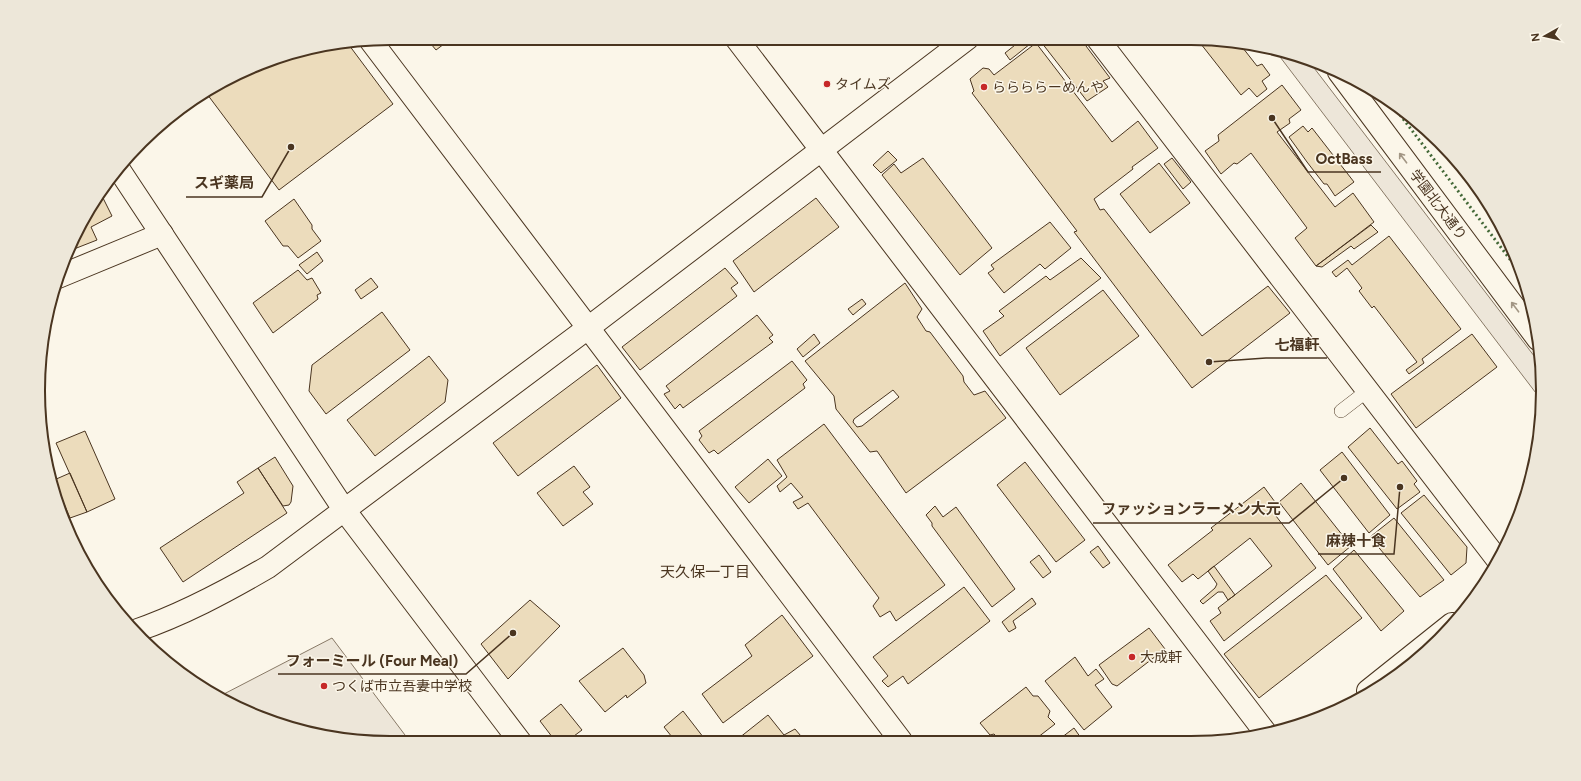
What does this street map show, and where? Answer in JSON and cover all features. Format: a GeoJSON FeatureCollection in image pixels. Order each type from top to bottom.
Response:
{"type":"FeatureCollection","features":[{"type":"Feature","properties":{"kind":"street"},"geometry":{"type":"LineString","coordinates":[[741,45],[1262,728]]}},
{"type":"Feature","properties":{"kind":"street"},"geometry":{"type":"LineString","coordinates":[[141,629],[187,612],[228,591],[268,567],[345,511],[588,328],[959,45]]}},
{"type":"Feature","properties":{"kind":"street"},"geometry":{"type":"LineString","coordinates":[[1102,45],[1494,556]]}},
{"type":"Feature","properties":{"kind":"street"},"geometry":{"type":"LineString","coordinates":[[375,46],[897,736]]}},
{"type":"Feature","properties":{"kind":"street","name":"学園北大通り"},"geometry":{"type":"LineString","coordinates":[[1346,82],[1530,328]]}},
{"type":"Feature","properties":{"kind":"street"},"geometry":{"type":"LineString","coordinates":[[122,174],[345,511],[516,736]]}},
{"type":"Feature","properties":{"kind":"street"},"geometry":{"type":"LineString","coordinates":[[65,273],[162,234]]}},
{"type":"Feature","properties":{"kind":"lane"},"geometry":{"type":"LineString","coordinates":[[1341,411],[1367,391]]}},
{"type":"Feature","properties":{"kind":"shaded area"},"geometry":{"type":"Polygon","coordinates":[[[1280,57],[1314,67],[1534,356],[1536,393],[1280,57]]]}},
{"type":"Feature","properties":{"kind":"shaded area"},"geometry":{"type":"Polygon","coordinates":[[[332,638],[406,736],[345,733],[301,724],[258,710],[225,693],[332,638]]]}},
{"type":"Feature","properties":{"kind":"building"},"geometry":{"type":"Polygon","coordinates":[[[432,45],[443,45],[436,50],[432,45]]]}},
{"type":"Feature","properties":{"kind":"building"},"geometry":{"type":"Polygon","coordinates":[[[1015,45],[1029,45],[1010,60],[1005,53],[1015,45]]]}},
{"type":"Feature","properties":{"kind":"building"},"geometry":{"type":"Polygon","coordinates":[[[1033,45],[1038,45],[1112,142],[1138,121],[1158,148],[1132,167],[1133,169],[1094,199],[1100,210],[1104,209],[1202,336],[1268,286],[1290,313],[1192,388],[1074,232],[1077,231],[972,93],[974,91],[970,79],[983,68],[989,69],[994,75],[1033,45]]]}},
{"type":"Feature","properties":{"kind":"building"},"geometry":{"type":"Polygon","coordinates":[[[1043,45],[1085,45],[1110,78],[1103,81],[1108,87],[1087,101],[1043,45]]]}},
{"type":"Feature","properties":{"kind":"building"},"geometry":{"type":"Polygon","coordinates":[[[1202,46],[1244,49],[1257,66],[1262,64],[1270,75],[1262,81],[1267,89],[1257,97],[1249,88],[1241,95],[1202,46]]]}},
{"type":"Feature","properties":{"kind":"building"},"geometry":{"type":"Polygon","coordinates":[[[351,47],[393,104],[279,190],[209,97],[258,71],[279,63],[323,52],[351,47]]]}},
{"type":"Feature","properties":{"kind":"building"},"geometry":{"type":"Polygon","coordinates":[[[1282,85],[1301,110],[1289,119],[1290,123],[1277,132],[1335,207],[1353,193],[1374,222],[1316,266],[1295,238],[1307,228],[1251,153],[1237,164],[1234,163],[1221,174],[1205,151],[1219,141],[1218,135],[1282,85]]]}},
{"type":"Feature","properties":{"kind":"building"},"geometry":{"type":"Polygon","coordinates":[[[1303,126],[1308,132],[1312,128],[1354,182],[1335,196],[1327,184],[1324,184],[1289,137],[1303,126]]]}},
{"type":"Feature","properties":{"kind":"building"},"geometry":{"type":"Polygon","coordinates":[[[888,151],[897,160],[881,173],[873,165],[888,151]]]}},
{"type":"Feature","properties":{"kind":"building"},"geometry":{"type":"Polygon","coordinates":[[[923,158],[992,248],[960,275],[882,175],[894,164],[901,173],[923,158]]]}},
{"type":"Feature","properties":{"kind":"building"},"geometry":{"type":"Polygon","coordinates":[[[1172,158],[1191,182],[1183,189],[1164,164],[1172,158]]]}},
{"type":"Feature","properties":{"kind":"building"},"geometry":{"type":"Polygon","coordinates":[[[1159,163],[1190,203],[1150,233],[1120,194],[1159,163]]]}},
{"type":"Feature","properties":{"kind":"building"},"geometry":{"type":"Polygon","coordinates":[[[816,198],[839,227],[754,292],[733,261],[816,198]]]}},
{"type":"Feature","properties":{"kind":"building"},"geometry":{"type":"Polygon","coordinates":[[[103,199],[112,216],[91,227],[97,240],[76,248],[91,218],[103,199]]]}},
{"type":"Feature","properties":{"kind":"building"},"geometry":{"type":"Polygon","coordinates":[[[294,199],[321,241],[298,258],[288,246],[283,246],[265,221],[294,199]]]}},
{"type":"Feature","properties":{"kind":"building"},"geometry":{"type":"Polygon","coordinates":[[[1050,222],[1071,248],[1045,269],[1040,264],[1004,293],[988,273],[994,269],[991,265],[1050,222]]]}},
{"type":"Feature","properties":{"kind":"building"},"geometry":{"type":"Polygon","coordinates":[[[1371,225],[1378,232],[1354,249],[1351,246],[1322,267],[1316,266],[1371,225]]]}},
{"type":"Feature","properties":{"kind":"building"},"geometry":{"type":"Polygon","coordinates":[[[1389,236],[1461,329],[1422,359],[1424,363],[1409,374],[1406,370],[1417,362],[1374,306],[1372,308],[1359,291],[1362,288],[1347,268],[1336,277],[1332,272],[1348,260],[1352,265],[1389,236]]]}},
{"type":"Feature","properties":{"kind":"building"},"geometry":{"type":"Polygon","coordinates":[[[317,252],[323,261],[307,274],[299,265],[317,252]]]}},
{"type":"Feature","properties":{"kind":"building"},"geometry":{"type":"Polygon","coordinates":[[[1081,258],[1101,278],[1000,356],[983,331],[1004,316],[999,311],[1046,276],[1050,280],[1081,258]]]}},
{"type":"Feature","properties":{"kind":"building"},"geometry":{"type":"Polygon","coordinates":[[[725,268],[738,283],[731,288],[737,296],[640,370],[622,347],[725,268]]]}},
{"type":"Feature","properties":{"kind":"building"},"geometry":{"type":"Polygon","coordinates":[[[298,270],[307,280],[312,278],[321,293],[317,295],[318,299],[273,333],[253,303],[298,270]]]}},
{"type":"Feature","properties":{"kind":"building"},"geometry":{"type":"Polygon","coordinates":[[[371,278],[378,287],[361,299],[355,290],[371,278]]]}},
{"type":"Feature","properties":{"kind":"building"},"geometry":{"type":"Polygon","coordinates":[[[905,283],[922,309],[917,317],[926,331],[930,332],[963,376],[964,382],[974,395],[985,391],[1006,418],[906,493],[877,451],[870,452],[836,409],[834,396],[805,361],[905,283]],[[893,390],[854,419],[853,422],[857,427],[862,426],[899,397],[893,390]]]}},
{"type":"Feature","properties":{"kind":"building"},"geometry":{"type":"Polygon","coordinates":[[[1103,290],[1139,336],[1060,395],[1026,348],[1103,290]]]}},
{"type":"Feature","properties":{"kind":"building"},"geometry":{"type":"Polygon","coordinates":[[[862,299],[866,304],[853,315],[848,309],[862,299]]]}},
{"type":"Feature","properties":{"kind":"building"},"geometry":{"type":"Polygon","coordinates":[[[382,312],[410,350],[326,414],[309,391],[312,365],[382,312]]]}},
{"type":"Feature","properties":{"kind":"building"},"geometry":{"type":"Polygon","coordinates":[[[757,315],[773,335],[769,338],[773,342],[683,408],[680,404],[675,409],[664,394],[670,391],[666,386],[757,315]]]}},
{"type":"Feature","properties":{"kind":"building"},"geometry":{"type":"Polygon","coordinates":[[[814,334],[820,343],[803,357],[797,349],[814,334]]]}},
{"type":"Feature","properties":{"kind":"building"},"geometry":{"type":"Polygon","coordinates":[[[1472,334],[1497,367],[1416,428],[1391,394],[1472,334]]]}},
{"type":"Feature","properties":{"kind":"building"},"geometry":{"type":"Polygon","coordinates":[[[429,356],[448,380],[445,402],[375,456],[347,420],[429,356]]]}},
{"type":"Feature","properties":{"kind":"building"},"geometry":{"type":"Polygon","coordinates":[[[792,361],[807,380],[803,384],[805,388],[718,454],[714,450],[709,453],[699,440],[702,436],[699,431],[792,361]]]}},
{"type":"Feature","properties":{"kind":"building"},"geometry":{"type":"Polygon","coordinates":[[[597,365],[621,398],[518,476],[493,443],[597,365]]]}},
{"type":"Feature","properties":{"kind":"building"},"geometry":{"type":"Polygon","coordinates":[[[824,424],[945,585],[896,621],[890,611],[880,617],[873,606],[879,598],[808,503],[798,509],[793,502],[803,497],[791,483],[780,492],[777,486],[787,477],[777,460],[824,424]]]}},
{"type":"Feature","properties":{"kind":"building"},"geometry":{"type":"Polygon","coordinates":[[[1370,428],[1398,464],[1402,461],[1417,481],[1414,484],[1420,492],[1397,509],[1348,447],[1370,428]]]}},
{"type":"Feature","properties":{"kind":"building"},"geometry":{"type":"Polygon","coordinates":[[[85,431],[115,499],[87,512],[56,443],[85,431]]]}},
{"type":"Feature","properties":{"kind":"building"},"geometry":{"type":"Polygon","coordinates":[[[1342,452],[1390,515],[1369,533],[1320,470],[1342,452]]]}},
{"type":"Feature","properties":{"kind":"building"},"geometry":{"type":"Polygon","coordinates":[[[275,457],[293,486],[291,502],[289,505],[283,506],[258,468],[275,457]]]}},
{"type":"Feature","properties":{"kind":"building"},"geometry":{"type":"Polygon","coordinates":[[[768,459],[782,476],[749,503],[735,487],[768,459]]]}},
{"type":"Feature","properties":{"kind":"building"},"geometry":{"type":"Polygon","coordinates":[[[1025,462],[1085,540],[1056,562],[997,485],[1025,462]]]}},
{"type":"Feature","properties":{"kind":"building"},"geometry":{"type":"Polygon","coordinates":[[[574,466],[590,487],[583,492],[593,504],[563,526],[537,493],[574,466]]]}},
{"type":"Feature","properties":{"kind":"building"},"geometry":{"type":"Polygon","coordinates":[[[258,468],[287,513],[183,582],[160,548],[244,493],[237,482],[258,468]]]}},
{"type":"Feature","properties":{"kind":"building"},"geometry":{"type":"Polygon","coordinates":[[[70,473],[87,512],[70,518],[63,500],[57,479],[70,473]]]}},
{"type":"Feature","properties":{"kind":"building"},"geometry":{"type":"Polygon","coordinates":[[[1301,483],[1351,546],[1328,565],[1279,502],[1301,483]]]}},
{"type":"Feature","properties":{"kind":"building"},"geometry":{"type":"Polygon","coordinates":[[[1264,487],[1275,502],[1276,516],[1316,568],[1224,641],[1210,621],[1221,613],[1218,608],[1272,566],[1250,538],[1198,579],[1193,574],[1182,582],[1168,565],[1213,530],[1211,528],[1264,487]]]}},
{"type":"Feature","properties":{"kind":"building"},"geometry":{"type":"Polygon","coordinates":[[[1424,495],[1467,547],[1466,563],[1451,575],[1401,513],[1424,495]]]}},
{"type":"Feature","properties":{"kind":"building"},"geometry":{"type":"Polygon","coordinates":[[[935,506],[943,517],[956,507],[1015,589],[992,607],[932,526],[932,523],[926,515],[935,506]]]}},
{"type":"Feature","properties":{"kind":"building"},"geometry":{"type":"Polygon","coordinates":[[[1394,518],[1444,580],[1420,597],[1370,537],[1394,518]]]}},
{"type":"Feature","properties":{"kind":"building"},"geometry":{"type":"Polygon","coordinates":[[[1098,546],[1110,563],[1103,568],[1090,552],[1098,546]]]}},
{"type":"Feature","properties":{"kind":"building"},"geometry":{"type":"Polygon","coordinates":[[[1354,550],[1404,611],[1381,631],[1333,569],[1354,550]]]}},
{"type":"Feature","properties":{"kind":"building"},"geometry":{"type":"Polygon","coordinates":[[[1039,555],[1051,572],[1043,578],[1030,562],[1039,555]]]}},
{"type":"Feature","properties":{"kind":"building"},"geometry":{"type":"Polygon","coordinates":[[[1214,566],[1235,595],[1228,600],[1223,592],[1218,592],[1203,604],[1200,601],[1215,588],[1217,584],[1208,571],[1214,566]]]}},
{"type":"Feature","properties":{"kind":"building"},"geometry":{"type":"Polygon","coordinates":[[[1326,575],[1362,618],[1259,698],[1224,654],[1326,575]]]}},
{"type":"Feature","properties":{"kind":"building"},"geometry":{"type":"Polygon","coordinates":[[[964,587],[990,621],[908,684],[903,676],[888,687],[882,681],[888,676],[873,657],[964,587]]]}},
{"type":"Feature","properties":{"kind":"building"},"geometry":{"type":"Polygon","coordinates":[[[1032,598],[1036,604],[1013,621],[1016,628],[1009,632],[1002,622],[1032,598]]]}},
{"type":"Feature","properties":{"kind":"building"},"geometry":{"type":"Polygon","coordinates":[[[530,600],[560,626],[508,679],[481,644],[530,600]]]}},
{"type":"Feature","properties":{"kind":"building"},"geometry":{"type":"Polygon","coordinates":[[[782,615],[813,656],[723,723],[702,694],[752,656],[745,645],[782,615]]]}},
{"type":"Feature","properties":{"kind":"building","name":"大成軒"},"geometry":{"type":"Polygon","coordinates":[[[1149,628],[1165,649],[1117,686],[1112,684],[1099,665],[1149,628]]]}},
{"type":"Feature","properties":{"kind":"building"},"geometry":{"type":"Polygon","coordinates":[[[623,648],[644,675],[646,683],[627,698],[626,695],[605,712],[579,681],[623,648]]]}},
{"type":"Feature","properties":{"kind":"building"},"geometry":{"type":"Polygon","coordinates":[[[1075,657],[1088,676],[1096,669],[1104,679],[1095,685],[1112,707],[1084,730],[1045,681],[1075,657]]]}},
{"type":"Feature","properties":{"kind":"building"},"geometry":{"type":"Polygon","coordinates":[[[1026,687],[1033,696],[1038,696],[1050,711],[1048,717],[1055,724],[1039,736],[996,736],[994,734],[990,735],[980,723],[1026,687]]]}},
{"type":"Feature","properties":{"kind":"building"},"geometry":{"type":"Polygon","coordinates":[[[561,704],[582,730],[574,736],[551,736],[540,721],[561,704]]]}},
{"type":"Feature","properties":{"kind":"building"},"geometry":{"type":"Polygon","coordinates":[[[683,711],[702,736],[671,736],[664,727],[683,711]]]}},
{"type":"Feature","properties":{"kind":"building"},"geometry":{"type":"Polygon","coordinates":[[[768,715],[784,735],[795,729],[801,736],[742,736],[768,715]]]}},
{"type":"Feature","properties":{"kind":"building"},"geometry":{"type":"Polygon","coordinates":[[[1074,728],[1080,736],[1064,736],[1074,728]]]}},
{"type":"Feature","properties":{"kind":"hedge"},"geometry":{"type":"LineString","coordinates":[[1401,116],[1511,260]]}},
{"type":"Feature","properties":{"kind":"place","name":"タイムズ"},"geometry":{"type":"Point","coordinates":[827,84]}},
{"type":"Feature","properties":{"kind":"place","name":"ららららーめんや"},"geometry":{"type":"Point","coordinates":[984,87]}},
{"type":"Feature","properties":{"kind":"place","name":"OctBass"},"geometry":{"type":"Point","coordinates":[1272,118]}},
{"type":"Feature","properties":{"kind":"place","name":"スギ薬局"},"geometry":{"type":"Point","coordinates":[291,147]}},
{"type":"Feature","properties":{"kind":"place","name":"七福軒"},"geometry":{"type":"Point","coordinates":[1209,362]}},
{"type":"Feature","properties":{"kind":"place","name":"ファッションラーメン大元"},"geometry":{"type":"Point","coordinates":[1344,478]}},
{"type":"Feature","properties":{"kind":"place","name":"麻辣十食"},"geometry":{"type":"Point","coordinates":[1400,487]}},
{"type":"Feature","properties":{"kind":"place","name":"フォーミール (Four Meal)"},"geometry":{"type":"Point","coordinates":[513,633]}},
{"type":"Feature","properties":{"kind":"place","name":"大成軒"},"geometry":{"type":"Point","coordinates":[1132,657]}},
{"type":"Feature","properties":{"kind":"place","name":"つくば市立吾妻中学校"},"geometry":{"type":"Point","coordinates":[324,686]}},
{"type":"Feature","properties":{"kind":"district","name":"天久保一丁目"},"geometry":{"type":"Point","coordinates":[705,572]}}]}
